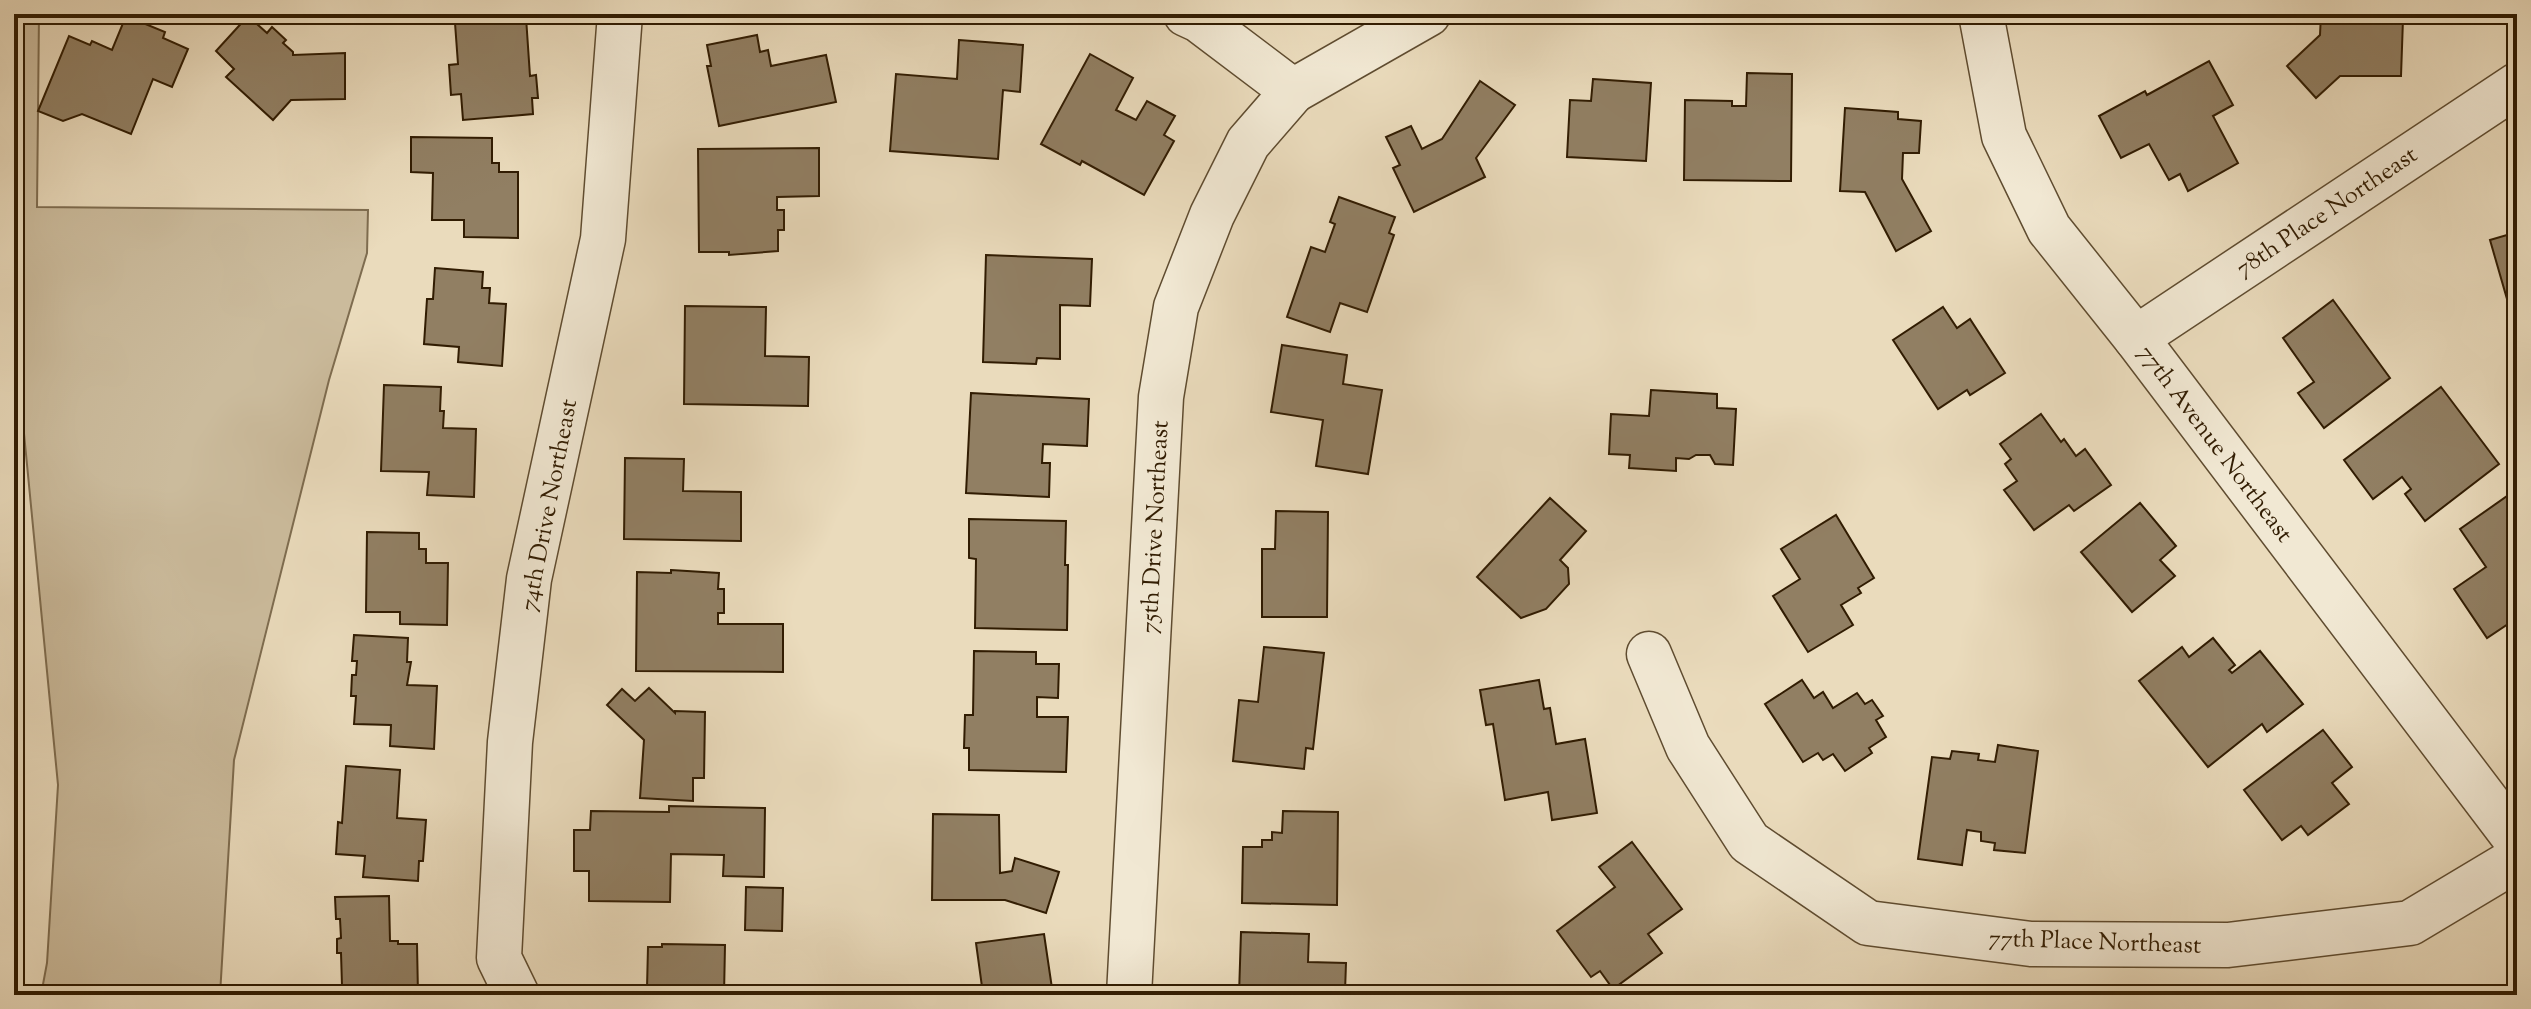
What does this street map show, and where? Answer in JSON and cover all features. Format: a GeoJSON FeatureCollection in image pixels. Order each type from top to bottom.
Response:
{"type":"FeatureCollection","features":[{"type":"Feature","properties":{"kind":"street","name":"74th Drive Northeast"},"geometry":{"type":"LineString","coordinates":[[517,995],[499,958],[510,742],[529,579],[603,239],[620,14]]}},
{"type":"Feature","properties":{"kind":"street"},"geometry":{"type":"LineString","coordinates":[[1186,14],[1199,20],[1293,91]]}},
{"type":"Feature","properties":{"kind":"street","name":"75th Drive Northeast"},"geometry":{"type":"LineString","coordinates":[[1129,995],[1161,397],[1176,307],[1212,215],[1248,143],[1293,91],[1428,14]]}},
{"type":"Feature","properties":{"kind":"street","name":"77th Avenue Northeast"},"geometry":{"type":"LineString","coordinates":[[1981,14],[2004,136],[2049,229],[2136,338],[2517,841]]}},
{"type":"Feature","properties":{"kind":"street","name":"78th Place Northeast"},"geometry":{"type":"LineString","coordinates":[[2136,338],[2517,85]]}},
{"type":"Feature","properties":{"kind":"street","name":"77th Place Northeast"},"geometry":{"type":"LineString","coordinates":[[1649,654],[1688,747],[1749,842],[1868,923],[2031,944],[2228,945],[2410,923],[2517,859]]}},
{"type":"Feature","properties":{"kind":"shaded area"},"geometry":{"type":"Polygon","coordinates":[[[14,14],[39,14],[37,207],[368,210],[367,253],[329,380],[234,760],[220,995],[41,995],[47,963],[58,785],[14,330],[14,14]]]}},
{"type":"Feature","properties":{"kind":"building"},"geometry":{"type":"Polygon","coordinates":[[[2321,14],[2381,14],[2381,19],[2403,19],[2401,76],[2340,76],[2316,98],[2287,66],[2320,35],[2321,14]]]}},
{"type":"Feature","properties":{"kind":"building"},"geometry":{"type":"Polygon","coordinates":[[[126,16],[165,32],[163,38],[188,49],[172,87],[153,79],[131,134],[82,114],[63,121],[38,111],[69,36],[112,50],[126,16]]]}},
{"type":"Feature","properties":{"kind":"building"},"geometry":{"type":"Polygon","coordinates":[[[248,16],[267,33],[272,27],[286,40],[283,43],[293,55],[345,53],[345,99],[291,100],[273,120],[226,77],[234,69],[216,51],[248,16]]]}},
{"type":"Feature","properties":{"kind":"building"},"geometry":{"type":"Polygon","coordinates":[[[526,17],[530,76],[536,75],[538,98],[532,98],[533,114],[463,120],[461,94],[451,95],[449,65],[458,64],[455,23],[526,17]]]}},
{"type":"Feature","properties":{"kind":"building"},"geometry":{"type":"Polygon","coordinates":[[[757,35],[760,52],[768,50],[771,66],[826,55],[836,102],[719,126],[707,66],[711,66],[707,45],[757,35]]]}},
{"type":"Feature","properties":{"kind":"building"},"geometry":{"type":"Polygon","coordinates":[[[959,40],[1023,45],[1020,92],[1003,90],[998,159],[890,151],[896,74],[957,79],[959,40]]]}},
{"type":"Feature","properties":{"kind":"building"},"geometry":{"type":"Polygon","coordinates":[[[1090,54],[1133,78],[1116,110],[1136,120],[1147,101],[1175,116],[1164,135],[1174,141],[1144,195],[1082,161],[1080,165],[1041,144],[1090,54]]]}},
{"type":"Feature","properties":{"kind":"building"},"geometry":{"type":"Polygon","coordinates":[[[2209,61],[2233,105],[2213,116],[2238,163],[2188,191],[2180,174],[2169,180],[2149,144],[2121,158],[2099,116],[2145,91],[2147,95],[2209,61]]]}},
{"type":"Feature","properties":{"kind":"building"},"geometry":{"type":"Polygon","coordinates":[[[1747,73],[1792,74],[1791,181],[1684,180],[1685,100],[1732,101],[1732,106],[1746,106],[1747,73]]]}},
{"type":"Feature","properties":{"kind":"building"},"geometry":{"type":"Polygon","coordinates":[[[1593,79],[1651,83],[1646,161],[1567,157],[1570,100],[1591,101],[1593,79]]]}},
{"type":"Feature","properties":{"kind":"building"},"geometry":{"type":"Polygon","coordinates":[[[1480,81],[1515,105],[1476,158],[1485,177],[1414,212],[1393,168],[1400,165],[1386,137],[1411,126],[1422,149],[1442,139],[1480,81]]]}},
{"type":"Feature","properties":{"kind":"building"},"geometry":{"type":"Polygon","coordinates":[[[1845,108],[1898,112],[1898,119],[1921,121],[1919,153],[1903,153],[1902,179],[1931,231],[1896,251],[1865,192],[1840,191],[1845,108]]]}},
{"type":"Feature","properties":{"kind":"building"},"geometry":{"type":"Polygon","coordinates":[[[411,137],[492,138],[492,163],[499,163],[499,172],[518,172],[518,238],[464,237],[464,220],[432,220],[433,173],[411,172],[411,137]]]}},
{"type":"Feature","properties":{"kind":"building"},"geometry":{"type":"Polygon","coordinates":[[[819,148],[819,196],[777,197],[777,210],[784,210],[784,230],[778,230],[778,251],[729,255],[729,252],[699,252],[698,149],[819,148]]]}},
{"type":"Feature","properties":{"kind":"building"},"geometry":{"type":"Polygon","coordinates":[[[1339,197],[1395,217],[1389,233],[1394,235],[1367,312],[1340,303],[1330,332],[1287,317],[1311,247],[1325,252],[1335,224],[1330,222],[1339,197]]]}},
{"type":"Feature","properties":{"kind":"building"},"geometry":{"type":"Polygon","coordinates":[[[2517,232],[2517,296],[2507,299],[2490,240],[2517,232]]]}},
{"type":"Feature","properties":{"kind":"building"},"geometry":{"type":"Polygon","coordinates":[[[986,255],[1092,259],[1090,306],[1060,305],[1060,359],[1037,358],[1036,364],[983,362],[986,255]]]}},
{"type":"Feature","properties":{"kind":"building"},"geometry":{"type":"Polygon","coordinates":[[[435,268],[483,272],[482,288],[490,288],[489,303],[506,304],[502,366],[458,362],[459,347],[424,344],[427,299],[433,299],[435,268]]]}},
{"type":"Feature","properties":{"kind":"building"},"geometry":{"type":"Polygon","coordinates":[[[2333,300],[2390,378],[2324,428],[2298,393],[2314,382],[2283,338],[2333,300]]]}},
{"type":"Feature","properties":{"kind":"building"},"geometry":{"type":"Polygon","coordinates":[[[685,306],[766,307],[765,356],[809,357],[808,406],[684,404],[685,306]]]}},
{"type":"Feature","properties":{"kind":"building"},"geometry":{"type":"Polygon","coordinates":[[[1943,307],[1957,328],[1970,319],[2005,373],[1970,395],[1967,390],[1938,409],[1893,340],[1943,307]]]}},
{"type":"Feature","properties":{"kind":"building"},"geometry":{"type":"Polygon","coordinates":[[[1282,345],[1347,355],[1343,384],[1382,390],[1368,474],[1316,466],[1323,420],[1271,412],[1282,345]]]}},
{"type":"Feature","properties":{"kind":"building"},"geometry":{"type":"Polygon","coordinates":[[[384,385],[441,387],[443,428],[476,429],[474,497],[427,495],[429,472],[381,471],[384,385]]]}},
{"type":"Feature","properties":{"kind":"building"},"geometry":{"type":"Polygon","coordinates":[[[2441,387],[2499,464],[2425,521],[2405,494],[2411,489],[2402,477],[2373,499],[2344,460],[2441,387]]]}},
{"type":"Feature","properties":{"kind":"building"},"geometry":{"type":"Polygon","coordinates":[[[1651,390],[1717,394],[1717,408],[1736,409],[1733,465],[1715,464],[1710,455],[1696,455],[1689,459],[1676,458],[1676,471],[1629,468],[1630,455],[1609,454],[1611,414],[1649,416],[1651,390]]]}},
{"type":"Feature","properties":{"kind":"building"},"geometry":{"type":"Polygon","coordinates":[[[971,393],[1089,399],[1087,446],[1043,444],[1042,463],[1050,463],[1049,497],[966,493],[971,393]]]}},
{"type":"Feature","properties":{"kind":"building"},"geometry":{"type":"Polygon","coordinates":[[[2041,414],[2061,442],[2064,439],[2076,456],[2085,449],[2111,485],[2074,511],[2069,505],[2034,530],[2004,490],[2017,481],[2005,464],[2011,459],[2000,444],[2041,414]]]}},
{"type":"Feature","properties":{"kind":"building"},"geometry":{"type":"Polygon","coordinates":[[[625,458],[684,459],[683,491],[741,492],[741,541],[624,539],[625,458]]]}},
{"type":"Feature","properties":{"kind":"building"},"geometry":{"type":"Polygon","coordinates":[[[2510,494],[2517,504],[2517,588],[2514,589],[2517,593],[2517,618],[2487,638],[2454,589],[2486,567],[2460,529],[2510,494]]]}},
{"type":"Feature","properties":{"kind":"building"},"geometry":{"type":"Polygon","coordinates":[[[1550,498],[1586,531],[1560,560],[1568,568],[1569,584],[1546,609],[1521,618],[1477,577],[1550,498]]]}},
{"type":"Feature","properties":{"kind":"building"},"geometry":{"type":"Polygon","coordinates":[[[2140,503],[2176,546],[2160,560],[2175,576],[2132,612],[2081,552],[2140,503]]]}},
{"type":"Feature","properties":{"kind":"building"},"geometry":{"type":"Polygon","coordinates":[[[1276,511],[1328,512],[1327,617],[1262,617],[1262,549],[1275,549],[1276,511]]]}},
{"type":"Feature","properties":{"kind":"building"},"geometry":{"type":"Polygon","coordinates":[[[1836,515],[1874,578],[1858,588],[1861,593],[1841,605],[1853,625],[1808,652],[1773,596],[1800,579],[1781,549],[1836,515]]]}},
{"type":"Feature","properties":{"kind":"building"},"geometry":{"type":"Polygon","coordinates":[[[969,519],[1066,521],[1067,630],[975,628],[976,559],[969,558],[969,519]]]}},
{"type":"Feature","properties":{"kind":"building"},"geometry":{"type":"Polygon","coordinates":[[[367,532],[419,533],[419,549],[426,549],[426,563],[448,563],[447,625],[400,624],[400,612],[366,612],[367,532]]]}},
{"type":"Feature","properties":{"kind":"building"},"geometry":{"type":"Polygon","coordinates":[[[671,570],[719,573],[718,589],[724,589],[724,613],[718,613],[718,624],[783,624],[783,672],[636,671],[637,572],[671,573],[671,570]]]}},
{"type":"Feature","properties":{"kind":"building"},"geometry":{"type":"Polygon","coordinates":[[[354,635],[408,638],[407,662],[411,662],[407,685],[437,686],[434,749],[390,746],[391,725],[354,724],[356,696],[351,696],[352,675],[356,675],[357,661],[352,661],[354,635]]]}},
{"type":"Feature","properties":{"kind":"building"},"geometry":{"type":"Polygon","coordinates":[[[2213,638],[2235,665],[2229,670],[2232,673],[2260,651],[2303,704],[2267,732],[2262,724],[2208,767],[2139,681],[2182,647],[2189,657],[2213,638]]]}},
{"type":"Feature","properties":{"kind":"building"},"geometry":{"type":"Polygon","coordinates":[[[1264,647],[1324,653],[1313,749],[1306,748],[1304,769],[1233,761],[1239,700],[1258,702],[1264,647]]]}},
{"type":"Feature","properties":{"kind":"building"},"geometry":{"type":"Polygon","coordinates":[[[974,651],[1036,652],[1036,664],[1059,664],[1058,698],[1037,697],[1037,717],[1068,717],[1066,772],[969,770],[969,748],[964,748],[965,715],[973,715],[974,651]]]}},
{"type":"Feature","properties":{"kind":"building"},"geometry":{"type":"Polygon","coordinates":[[[2517,656],[2517,674],[2509,662],[2517,656]]]}},
{"type":"Feature","properties":{"kind":"building"},"geometry":{"type":"Polygon","coordinates":[[[1539,680],[1544,709],[1550,708],[1556,744],[1585,739],[1597,813],[1552,820],[1548,792],[1505,800],[1493,724],[1486,725],[1480,690],[1539,680]]]}},
{"type":"Feature","properties":{"kind":"building"},"geometry":{"type":"Polygon","coordinates":[[[1802,680],[1814,698],[1823,692],[1833,708],[1857,693],[1865,704],[1872,700],[1883,716],[1876,720],[1886,737],[1869,748],[1872,753],[1845,771],[1833,754],[1823,760],[1818,753],[1803,762],[1765,704],[1802,680]]]}},
{"type":"Feature","properties":{"kind":"building"},"geometry":{"type":"Polygon","coordinates":[[[649,688],[675,713],[705,712],[704,778],[693,778],[693,801],[640,798],[644,740],[607,705],[622,689],[635,701],[649,688]]]}},
{"type":"Feature","properties":{"kind":"building"},"geometry":{"type":"Polygon","coordinates":[[[2323,730],[2352,767],[2332,783],[2349,804],[2308,835],[2301,826],[2282,840],[2244,790],[2323,730]]]}},
{"type":"Feature","properties":{"kind":"building"},"geometry":{"type":"Polygon","coordinates":[[[1998,745],[2038,751],[2025,853],[1994,850],[1995,843],[1981,841],[1981,832],[1967,830],[1962,865],[1918,859],[1932,757],[1950,759],[1952,751],[1979,754],[1978,760],[1995,762],[1998,745]]]}},
{"type":"Feature","properties":{"kind":"building"},"geometry":{"type":"Polygon","coordinates":[[[346,766],[400,770],[397,818],[426,820],[418,881],[363,877],[365,856],[336,854],[338,822],[342,823],[346,766]]]}},
{"type":"Feature","properties":{"kind":"building"},"geometry":{"type":"Polygon","coordinates":[[[669,806],[765,808],[764,877],[723,876],[724,855],[671,854],[670,902],[589,901],[589,871],[574,871],[574,830],[590,830],[591,811],[669,812],[669,806]]]}},
{"type":"Feature","properties":{"kind":"building"},"geometry":{"type":"Polygon","coordinates":[[[1283,811],[1338,812],[1337,905],[1242,903],[1243,847],[1262,847],[1262,840],[1272,840],[1272,832],[1282,833],[1283,811]]]}},
{"type":"Feature","properties":{"kind":"building"},"geometry":{"type":"Polygon","coordinates":[[[933,814],[999,815],[1000,873],[1012,871],[1015,858],[1059,872],[1046,913],[1005,900],[932,900],[933,814]]]}},
{"type":"Feature","properties":{"kind":"building"},"geometry":{"type":"Polygon","coordinates":[[[1632,842],[1682,909],[1648,934],[1662,953],[1613,989],[1600,971],[1591,977],[1557,931],[1615,887],[1599,867],[1632,842]]]}},
{"type":"Feature","properties":{"kind":"building"},"geometry":{"type":"Polygon","coordinates":[[[746,887],[783,888],[782,931],[745,930],[746,887]]]}},
{"type":"Feature","properties":{"kind":"building"},"geometry":{"type":"Polygon","coordinates":[[[389,896],[390,941],[417,944],[418,995],[360,995],[360,985],[342,986],[341,953],[337,953],[337,939],[341,938],[340,919],[336,919],[335,897],[389,896]]]}},
{"type":"Feature","properties":{"kind":"building"},"geometry":{"type":"Polygon","coordinates":[[[1241,932],[1309,934],[1308,962],[1346,963],[1345,992],[1355,995],[1239,995],[1241,932]]]}},
{"type":"Feature","properties":{"kind":"building"},"geometry":{"type":"Polygon","coordinates":[[[1044,934],[1053,995],[974,995],[983,994],[976,943],[1044,934]]]}},
{"type":"Feature","properties":{"kind":"building"},"geometry":{"type":"Polygon","coordinates":[[[662,944],[725,945],[724,995],[666,995],[666,988],[647,988],[648,947],[662,947],[662,944]]]}}]}
